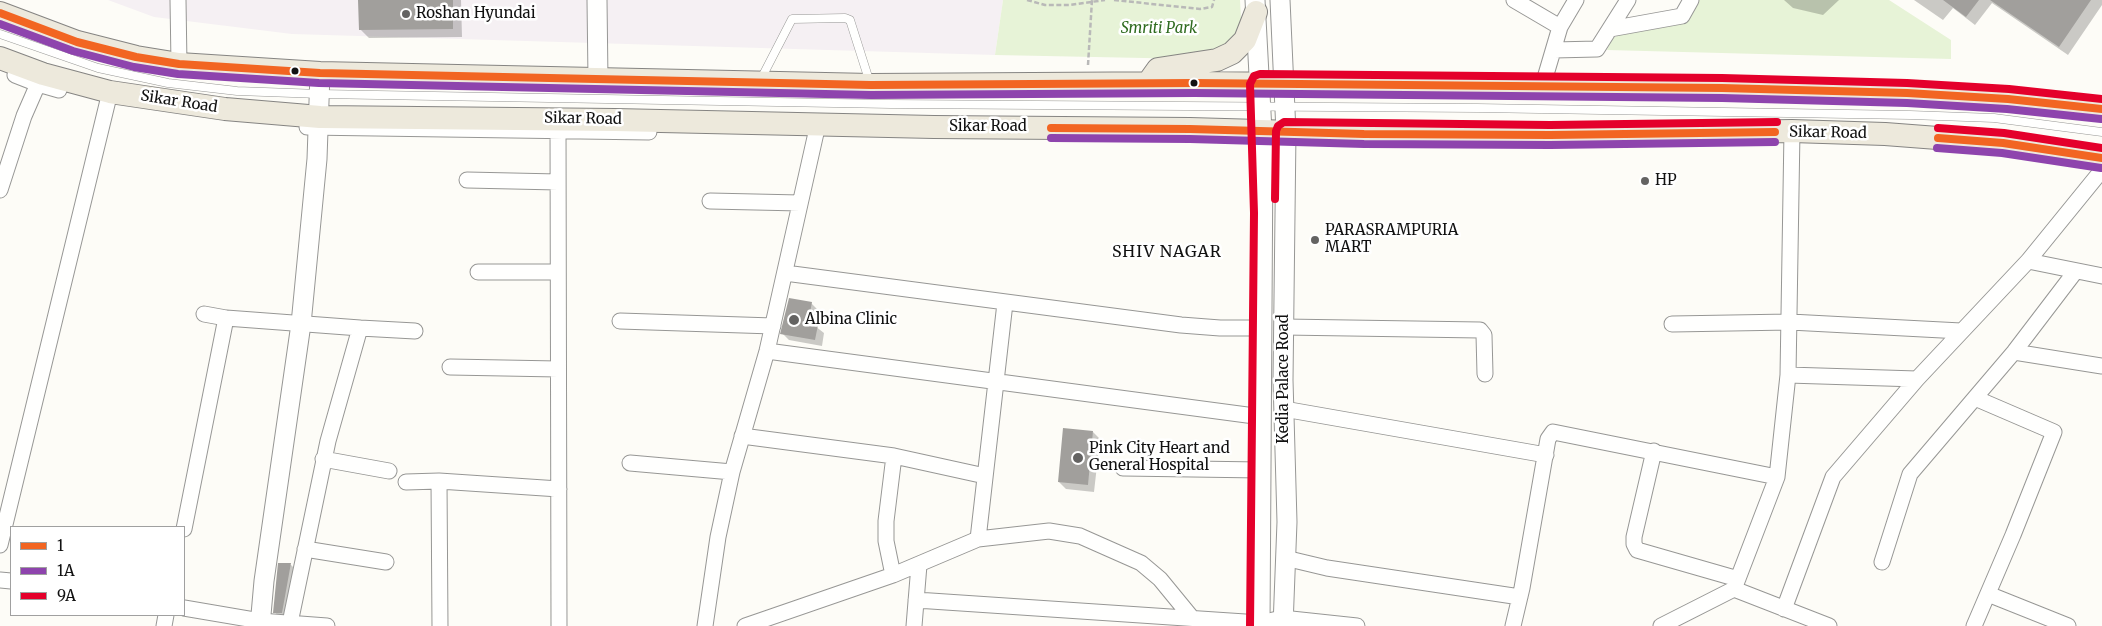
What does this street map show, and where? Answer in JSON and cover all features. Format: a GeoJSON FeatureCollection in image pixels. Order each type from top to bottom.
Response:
{"type":"FeatureCollection","features":[{"type":"Feature","properties":{"kind":"main road"},"geometry":{"type":"LineString","coordinates":[[1147,84],[1158,69],[1217,60],[1232,53],[1245,40],[1256,6]]}},
{"type":"Feature","properties":{"kind":"main road"},"geometry":{"type":"LineString","coordinates":[[0,13],[77,42],[136,57],[320,84],[598,78],[871,85],[1260,84],[1286,96],[1542,88],[1722,88],[1897,93],[2008,99],[2102,108]]}},
{"type":"Feature","properties":{"kind":"main road","name":"Sikar Road"},"geometry":{"type":"LineString","coordinates":[[0,58],[40,79],[109,97],[225,109],[320,123],[1262,136],[1286,132],[1550,135],[1792,131],[1885,134],[2003,143],[2102,158]]}},
{"type":"Feature","properties":{"kind":"street"},"geometry":{"type":"LineString","coordinates":[[178,0],[179,64]]}},
{"type":"Feature","properties":{"kind":"street"},"geometry":{"type":"LineString","coordinates":[[596,0],[598,78]]}},
{"type":"Feature","properties":{"kind":"street","name":"Kedia Palace Road"},"geometry":{"type":"LineString","coordinates":[[1280,0],[1286,96],[1284,328],[1286,522],[1282,622]]}},
{"type":"Feature","properties":{"kind":"street"},"geometry":{"type":"LineString","coordinates":[[1514,0],[1560,27]]}},
{"type":"Feature","properties":{"kind":"street"},"geometry":{"type":"LineString","coordinates":[[1542,88],[1560,27],[1576,0]]}},
{"type":"Feature","properties":{"kind":"street"},"geometry":{"type":"LineString","coordinates":[[1554,50],[1597,49],[1628,0]]}},
{"type":"Feature","properties":{"kind":"street"},"geometry":{"type":"LineString","coordinates":[[1610,29],[1682,16],[1691,0]]}},
{"type":"Feature","properties":{"kind":"street","name":"Kedia Palace Road"},"geometry":{"type":"LineString","coordinates":[[1256,6],[1264,213],[1260,624]]}},
{"type":"Feature","properties":{"kind":"street"},"geometry":{"type":"LineString","coordinates":[[0,69],[40,79],[24,116],[0,190]]}},
{"type":"Feature","properties":{"kind":"street"},"geometry":{"type":"LineString","coordinates":[[260,624],[264,581],[301,324],[320,123],[320,84]]}},
{"type":"Feature","properties":{"kind":"street"},"geometry":{"type":"LineString","coordinates":[[0,545],[109,97]]}},
{"type":"Feature","properties":{"kind":"street"},"geometry":{"type":"LineString","coordinates":[[558,125],[559,626]]}},
{"type":"Feature","properties":{"kind":"street"},"geometry":{"type":"LineString","coordinates":[[705,626],[718,537],[732,472],[768,351],[817,129]]}},
{"type":"Feature","properties":{"kind":"street"},"geometry":{"type":"LineString","coordinates":[[1661,626],[1736,584],[1778,477],[1788,375],[1792,131]]}},
{"type":"Feature","properties":{"kind":"street"},"geometry":{"type":"LineString","coordinates":[[1784,609],[1833,477],[1917,379],[2028,261],[2102,170]]}},
{"type":"Feature","properties":{"kind":"street"},"geometry":{"type":"LineString","coordinates":[[467,180],[558,182]]}},
{"type":"Feature","properties":{"kind":"street"},"geometry":{"type":"LineString","coordinates":[[710,201],[800,203]]}},
{"type":"Feature","properties":{"kind":"street"},"geometry":{"type":"LineString","coordinates":[[2028,261],[2102,276]]}},
{"type":"Feature","properties":{"kind":"street"},"geometry":{"type":"LineString","coordinates":[[478,272],[558,272]]}},
{"type":"Feature","properties":{"kind":"street"},"geometry":{"type":"LineString","coordinates":[[1882,562],[1910,474],[2014,352],[2075,272]]}},
{"type":"Feature","properties":{"kind":"street"},"geometry":{"type":"LineString","coordinates":[[785,273],[1181,325],[1220,328],[1262,328]]}},
{"type":"Feature","properties":{"kind":"street"},"geometry":{"type":"LineString","coordinates":[[978,539],[1005,303]]}},
{"type":"Feature","properties":{"kind":"street"},"geometry":{"type":"LineString","coordinates":[[204,314],[226,318],[415,331]]}},
{"type":"Feature","properties":{"kind":"street"},"geometry":{"type":"LineString","coordinates":[[185,526],[226,318]]}},
{"type":"Feature","properties":{"kind":"street"},"geometry":{"type":"LineString","coordinates":[[620,321],[773,326]]}},
{"type":"Feature","properties":{"kind":"street"},"geometry":{"type":"LineString","coordinates":[[1672,324],[1790,322],[1961,331]]}},
{"type":"Feature","properties":{"kind":"street"},"geometry":{"type":"LineString","coordinates":[[290,623],[323,459],[360,328]]}},
{"type":"Feature","properties":{"kind":"street"},"geometry":{"type":"LineString","coordinates":[[1284,328],[1480,330],[1484,334],[1485,374]]}},
{"type":"Feature","properties":{"kind":"street"},"geometry":{"type":"LineString","coordinates":[[768,351],[1262,417]]}},
{"type":"Feature","properties":{"kind":"street"},"geometry":{"type":"LineString","coordinates":[[2014,352],[2102,366]]}},
{"type":"Feature","properties":{"kind":"street"},"geometry":{"type":"LineString","coordinates":[[450,367],[558,369]]}},
{"type":"Feature","properties":{"kind":"street"},"geometry":{"type":"LineString","coordinates":[[1788,375],[1917,379]]}},
{"type":"Feature","properties":{"kind":"street"},"geometry":{"type":"LineString","coordinates":[[1974,626],[2014,535],[2054,432],[1975,398]]}},
{"type":"Feature","properties":{"kind":"street"},"geometry":{"type":"LineString","coordinates":[[1284,409],[1546,455]]}},
{"type":"Feature","properties":{"kind":"street"},"geometry":{"type":"LineString","coordinates":[[1513,626],[1520,597],[1548,439],[1553,432],[1778,477]]}},
{"type":"Feature","properties":{"kind":"street"},"geometry":{"type":"LineString","coordinates":[[742,436],[894,456],[985,476]]}},
{"type":"Feature","properties":{"kind":"street"},"geometry":{"type":"LineString","coordinates":[[1654,451],[1634,537],[1634,544],[1637,550],[1736,584],[1784,609],[1829,626]]}},
{"type":"Feature","properties":{"kind":"street"},"geometry":{"type":"LineString","coordinates":[[893,575],[886,541],[886,521],[894,456]]}},
{"type":"Feature","properties":{"kind":"street"},"geometry":{"type":"LineString","coordinates":[[323,459],[389,471]]}},
{"type":"Feature","properties":{"kind":"street"},"geometry":{"type":"LineString","coordinates":[[630,463],[732,472]]}},
{"type":"Feature","properties":{"kind":"street"},"geometry":{"type":"LineString","coordinates":[[1124,468],[1261,470]]}},
{"type":"Feature","properties":{"kind":"street"},"geometry":{"type":"LineString","coordinates":[[406,482],[439,481],[558,489]]}},
{"type":"Feature","properties":{"kind":"street"},"geometry":{"type":"LineString","coordinates":[[439,481],[440,626]]}},
{"type":"Feature","properties":{"kind":"street"},"geometry":{"type":"LineString","coordinates":[[745,626],[893,575],[978,539],[1049,531],[1080,536],[1141,563],[1160,579],[1195,621]]}},
{"type":"Feature","properties":{"kind":"street"},"geometry":{"type":"LineString","coordinates":[[304,549],[386,562]]}},
{"type":"Feature","properties":{"kind":"street"},"geometry":{"type":"LineString","coordinates":[[1285,558],[1344,571],[1520,597]]}},
{"type":"Feature","properties":{"kind":"street"},"geometry":{"type":"LineString","coordinates":[[914,626],[919,565]]}},
{"type":"Feature","properties":{"kind":"street"},"geometry":{"type":"LineString","coordinates":[[1988,594],[2068,626]]}},
{"type":"Feature","properties":{"kind":"street"},"geometry":{"type":"LineString","coordinates":[[916,600],[1195,621],[1260,624],[1282,622],[1357,626]]}},
{"type":"Feature","properties":{"kind":"street"},"geometry":{"type":"LineString","coordinates":[[185,608],[260,624],[290,623],[327,626]]}},
{"type":"Feature","properties":{"kind":"lane"},"geometry":{"type":"LineString","coordinates":[[760,81],[792,18],[845,18],[850,20],[871,85]]}},
{"type":"Feature","properties":{"kind":"lane"},"geometry":{"type":"LineString","coordinates":[[0,34],[98,68],[168,83],[237,90],[320,84],[862,103],[1261,107],[1286,96],[1994,118],[2102,132]]}},
{"type":"Feature","properties":{"kind":"path"},"geometry":{"type":"LineString","coordinates":[[1027,0],[1062,5],[1105,0]]}},
{"type":"Feature","properties":{"kind":"path"},"geometry":{"type":"LineString","coordinates":[[1114,0],[1200,9],[1212,7],[1214,0]]}},
{"type":"Feature","properties":{"kind":"path"},"geometry":{"type":"LineString","coordinates":[[1087,84],[1092,1]]}},
{"type":"Feature","properties":{"kind":"shaded area"},"geometry":{"type":"Polygon","coordinates":[[[108,0],[1003,0],[995,55],[292,34],[154,17],[108,0]]]}},
{"type":"Feature","properties":{"kind":"green space","name":"Smriti Park"},"geometry":{"type":"Polygon","coordinates":[[[1003,0],[1240,0],[1242,37],[1194,59],[995,55],[1003,0]]]}},
{"type":"Feature","properties":{"kind":"green space"},"geometry":{"type":"Polygon","coordinates":[[[1697,0],[1889,0],[1951,40],[1951,59],[1607,50],[1612,38],[1697,0]]]}},
{"type":"Feature","properties":{"kind":"building","name":"Roshan Hyundai"},"geometry":{"type":"Polygon","coordinates":[[[358,0],[453,0],[453,29],[359,30],[358,0]]]}},
{"type":"Feature","properties":{"kind":"building"},"geometry":{"type":"Polygon","coordinates":[[[1943,0],[1979,0],[1966,17],[1943,0]]]}},
{"type":"Feature","properties":{"kind":"building"},"geometry":{"type":"Polygon","coordinates":[[[1990,0],[2091,0],[2059,47],[1990,0]]]}},
{"type":"Feature","properties":{"kind":"building"},"geometry":{"type":"Polygon","coordinates":[[[789,298],[812,302],[808,324],[818,325],[815,340],[780,334],[789,298]]]}},
{"type":"Feature","properties":{"kind":"building"},"geometry":{"type":"Polygon","coordinates":[[[1063,428],[1093,431],[1088,485],[1058,482],[1063,428]]]}},
{"type":"Feature","properties":{"kind":"building"},"geometry":{"type":"Polygon","coordinates":[[[278,563],[291,563],[282,613],[273,613],[278,563]]]}},
{"type":"Feature","properties":{"kind":"transit line","name":"1"},"geometry":{"type":"LineString","coordinates":[[0,13],[77,42],[136,57],[179,64],[320,73],[871,85],[1194,83],[1722,88],[1907,93],[2008,99],[2102,109]]}},
{"type":"Feature","properties":{"kind":"transit line","name":"1A"},"geometry":{"type":"LineString","coordinates":[[0,24],[73,51],[134,67],[178,74],[319,83],[871,95],[1194,93],[1722,98],[1907,103],[2007,109],[2101,119]]}},
{"type":"Feature","properties":{"kind":"transit line","name":"9A"},"geometry":{"type":"LineString","coordinates":[[1250,626],[1254,213],[1250,84],[1254,76],[1260,74],[1722,78],[1907,83],[2009,89],[2102,99]]}},
{"type":"Feature","properties":{"kind":"transit line","name":"9A"},"geometry":{"type":"LineString","coordinates":[[1275,199],[1276,131],[1278,126],[1284,122],[1550,125],[1777,122]]}},
{"type":"Feature","properties":{"kind":"transit line","name":"1"},"geometry":{"type":"LineString","coordinates":[[1051,128],[1190,129],[1364,134],[1550,135],[1775,132]]}},
{"type":"Feature","properties":{"kind":"transit line","name":"9A"},"geometry":{"type":"LineString","coordinates":[[1938,128],[2004,133],[2102,148]]}},
{"type":"Feature","properties":{"kind":"transit line","name":"1A"},"geometry":{"type":"LineString","coordinates":[[1051,138],[1190,139],[1364,144],[1550,145],[1775,142]]}},
{"type":"Feature","properties":{"kind":"transit line","name":"1"},"geometry":{"type":"LineString","coordinates":[[1938,138],[2003,143],[2102,158]]}},
{"type":"Feature","properties":{"kind":"transit line","name":"1A"},"geometry":{"type":"LineString","coordinates":[[1937,148],[2002,153],[2101,168]]}},
{"type":"Feature","properties":{"kind":"place","name":"Roshan Hyundai"},"geometry":{"type":"Point","coordinates":[406,14]}},
{"type":"Feature","properties":{"kind":"place","name":"HP"},"geometry":{"type":"Point","coordinates":[1645,181]}},
{"type":"Feature","properties":{"kind":"place","name":"PARASRAMPURIA MART"},"geometry":{"type":"Point","coordinates":[1315,240]}},
{"type":"Feature","properties":{"kind":"place","name":"Albina Clinic"},"geometry":{"type":"Point","coordinates":[794,320]}},
{"type":"Feature","properties":{"kind":"place","name":"Pink City Heart and General Hospital"},"geometry":{"type":"Point","coordinates":[1078,458]}},
{"type":"Feature","properties":{"kind":"district","name":"SHIV NAGAR"},"geometry":{"type":"Point","coordinates":[1167,252]}}]}
